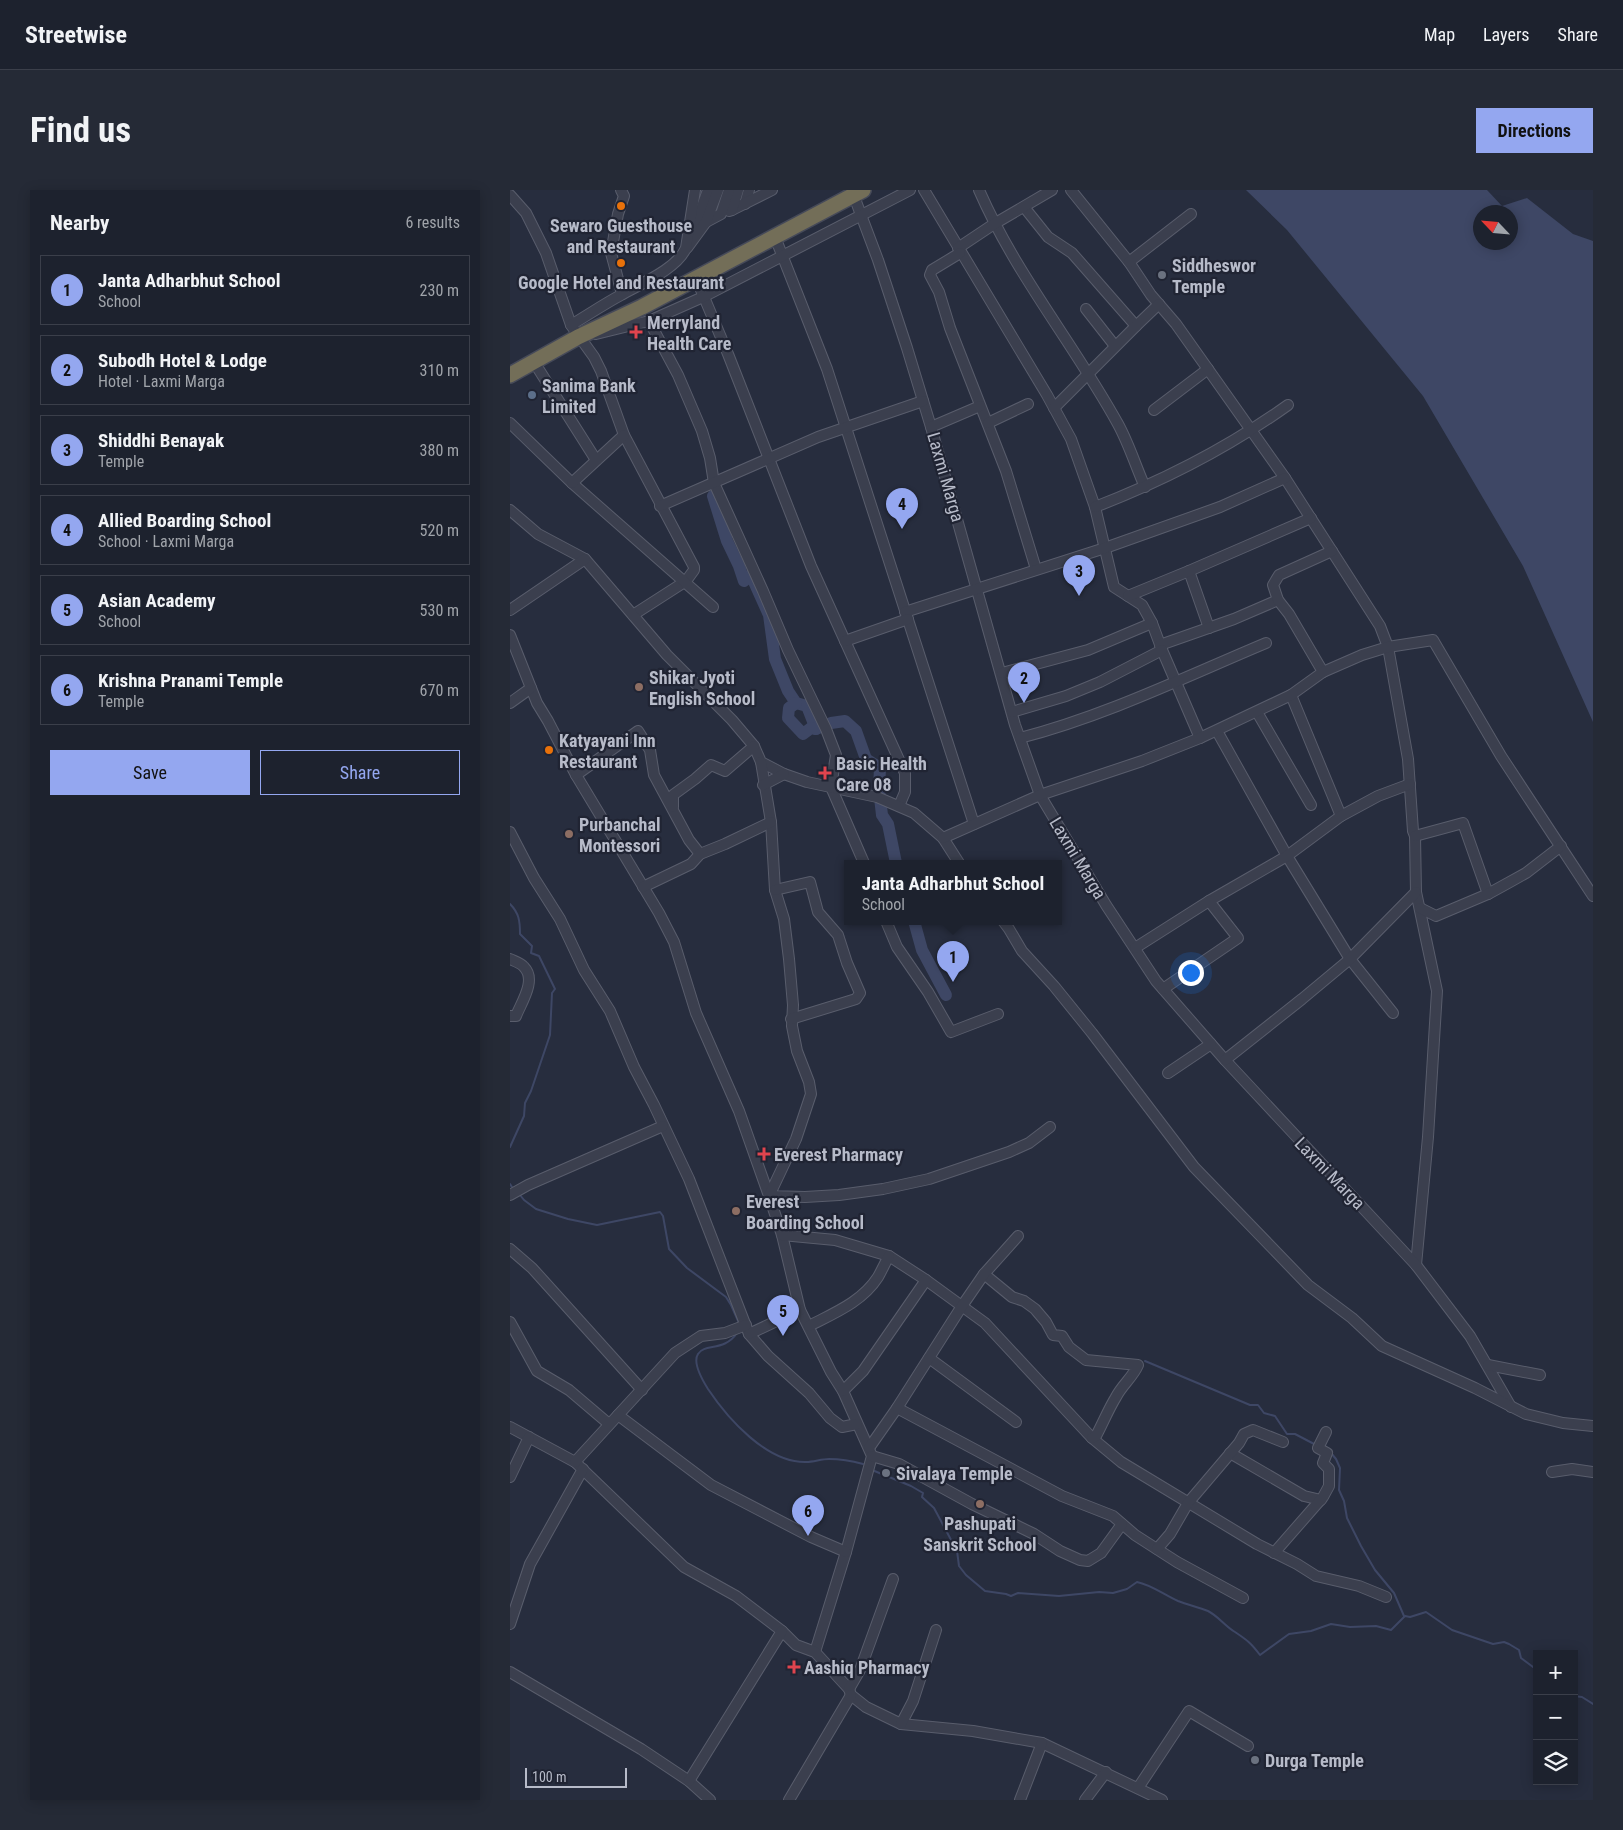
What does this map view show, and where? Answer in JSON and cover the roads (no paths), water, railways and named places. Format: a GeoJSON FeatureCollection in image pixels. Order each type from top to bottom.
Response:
{"type":"FeatureCollection","features":[{"type":"Feature","properties":{"kind":"highway"},"geometry":{"type":"LineString","coordinates":[[510,375],[534,362],[575,331],[642,307],[856,192]]}},
{"type":"Feature","properties":{"kind":"street"},"geometry":{"type":"LineString","coordinates":[[621,190],[624,196],[618,214],[611,253],[622,294]]}},
{"type":"Feature","properties":{"kind":"street"},"geometry":{"type":"LineString","coordinates":[[686,248],[695,190]]}},
{"type":"Feature","properties":{"kind":"street"},"geometry":{"type":"LineString","coordinates":[[575,331],[622,294],[664,270],[684,254],[708,190]]}},
{"type":"Feature","properties":{"kind":"street"},"geometry":{"type":"LineString","coordinates":[[686,248],[706,222],[718,190]]}},
{"type":"Feature","properties":{"kind":"street"},"geometry":{"type":"LineString","coordinates":[[721,214],[730,190]]}},
{"type":"Feature","properties":{"kind":"street"},"geometry":{"type":"LineString","coordinates":[[732,210],[738,190]]}},
{"type":"Feature","properties":{"kind":"street"},"geometry":{"type":"LineString","coordinates":[[745,204],[749,190]]}},
{"type":"Feature","properties":{"kind":"street"},"geometry":{"type":"LineString","coordinates":[[706,222],[772,190]]}},
{"type":"Feature","properties":{"kind":"street"},"geometry":{"type":"LineString","coordinates":[[575,331],[616,330],[649,321],[703,297],[910,190]]}},
{"type":"Feature","properties":{"kind":"street"},"geometry":{"type":"LineString","coordinates":[[924,190],[1071,439],[1095,507],[1114,587],[1142,605],[1152,623],[1200,738]]}},
{"type":"Feature","properties":{"kind":"street"},"geometry":{"type":"LineString","coordinates":[[979,190],[994,224],[1033,290],[1119,426],[1145,487]]}},
{"type":"Feature","properties":{"kind":"street"},"geometry":{"type":"LineString","coordinates":[[1036,569],[1014,496],[988,423],[950,328],[939,292],[930,275],[932,270],[994,224],[1052,190]]}},
{"type":"Feature","properties":{"kind":"street"},"geometry":{"type":"LineString","coordinates":[[1071,190],[1176,324],[1285,478],[1380,626],[1388,647],[1408,759],[1412,831],[1415,836],[1416,892],[1438,991],[1428,1137],[1416,1265]]}},
{"type":"Feature","properties":{"kind":"street","name":"Laxmi Marga"},"geometry":{"type":"LineString","coordinates":[[856,192],[862,216],[901,330],[931,427],[1012,712],[1040,795],[1106,905],[1163,989],[1224,1060],[1416,1265],[1470,1336],[1511,1407]]}},
{"type":"Feature","properties":{"kind":"street"},"geometry":{"type":"LineString","coordinates":[[510,195],[526,213],[546,253],[575,331],[594,356],[624,435],[694,567],[686,582],[633,615]]}},
{"type":"Feature","properties":{"kind":"street"},"geometry":{"type":"LineString","coordinates":[[1024,207],[1048,238],[1072,253],[1136,326]]}},
{"type":"Feature","properties":{"kind":"street"},"geometry":{"type":"LineString","coordinates":[[1129,262],[1191,214]]}},
{"type":"Feature","properties":{"kind":"street"},"geometry":{"type":"LineString","coordinates":[[774,237],[783,255],[827,369],[974,824]]}},
{"type":"Feature","properties":{"kind":"street"},"geometry":{"type":"LineString","coordinates":[[696,278],[728,354],[811,566],[905,773],[905,792],[899,806]]}},
{"type":"Feature","properties":{"kind":"street"},"geometry":{"type":"LineString","coordinates":[[1054,408],[1159,304]]}},
{"type":"Feature","properties":{"kind":"street"},"geometry":{"type":"LineString","coordinates":[[1086,309],[1115,346]]}},
{"type":"Feature","properties":{"kind":"street"},"geometry":{"type":"LineString","coordinates":[[649,321],[678,375],[702,431],[710,458],[714,483],[836,755],[831,787],[863,860]]}},
{"type":"Feature","properties":{"kind":"street"},"geometry":{"type":"LineString","coordinates":[[534,362],[596,460]]}},
{"type":"Feature","properties":{"kind":"street"},"geometry":{"type":"LineString","coordinates":[[1154,410],[1208,369]]}},
{"type":"Feature","properties":{"kind":"street"},"geometry":{"type":"LineString","coordinates":[[660,506],[768,458],[845,427],[923,401]]}},
{"type":"Feature","properties":{"kind":"street"},"geometry":{"type":"LineString","coordinates":[[988,423],[1028,404]]}},
{"type":"Feature","properties":{"kind":"street"},"geometry":{"type":"LineString","coordinates":[[1095,507],[1145,487],[1251,431],[1288,405]]}},
{"type":"Feature","properties":{"kind":"street"},"geometry":{"type":"LineString","coordinates":[[931,427],[980,406]]}},
{"type":"Feature","properties":{"kind":"street"},"geometry":{"type":"LineString","coordinates":[[510,423],[572,483],[713,607]]}},
{"type":"Feature","properties":{"kind":"street"},"geometry":{"type":"LineString","coordinates":[[572,483],[624,435]]}},
{"type":"Feature","properties":{"kind":"street"},"geometry":{"type":"LineString","coordinates":[[845,641],[976,588],[1001,582],[1105,548],[1220,507],[1285,478]]}},
{"type":"Feature","properties":{"kind":"street"},"geometry":{"type":"LineString","coordinates":[[510,510],[538,534],[585,559],[667,654],[732,720],[754,746],[760,762],[771,822],[775,890],[784,919],[793,1004],[791,1019],[797,1051],[809,1082],[811,1094],[796,1139],[770,1196]]}},
{"type":"Feature","properties":{"kind":"street"},"geometry":{"type":"LineString","coordinates":[[1128,596],[1311,518]]}},
{"type":"Feature","properties":{"kind":"street"},"geometry":{"type":"LineString","coordinates":[[1323,672],[1289,614],[1278,600],[1274,585],[1279,576],[1332,551]]}},
{"type":"Feature","properties":{"kind":"street"},"geometry":{"type":"LineString","coordinates":[[510,610],[585,559]]}},
{"type":"Feature","properties":{"kind":"street"},"geometry":{"type":"LineString","coordinates":[[1189,571],[1209,628]]}},
{"type":"Feature","properties":{"kind":"street"},"geometry":{"type":"LineString","coordinates":[[1012,712],[1066,696],[1100,682],[1161,647],[1278,600]]}},
{"type":"Feature","properties":{"kind":"street"},"geometry":{"type":"LineString","coordinates":[[1002,673],[1088,650],[1152,623]]}},
{"type":"Feature","properties":{"kind":"street"},"geometry":{"type":"LineString","coordinates":[[510,636],[537,703],[674,942],[696,1013],[739,1111],[770,1196],[782,1235],[800,1310],[831,1372],[843,1391],[870,1452],[899,1464],[1080,1560],[1088,1561],[1101,1553],[1122,1524]]}},
{"type":"Feature","properties":{"kind":"street"},"geometry":{"type":"LineString","coordinates":[[943,838],[1040,795],[1142,761],[1200,738],[1291,695],[1323,672],[1362,655],[1388,647],[1433,640],[1501,756],[1593,896]]}},
{"type":"Feature","properties":{"kind":"street"},"geometry":{"type":"LineString","coordinates":[[1020,738],[1061,727],[1266,643]]}},
{"type":"Feature","properties":{"kind":"street"},"geometry":{"type":"LineString","coordinates":[[510,703],[531,688]]}},
{"type":"Feature","properties":{"kind":"street"},"geometry":{"type":"LineString","coordinates":[[1291,695],[1341,816]]}},
{"type":"Feature","properties":{"kind":"street"},"geometry":{"type":"LineString","coordinates":[[1257,712],[1311,805]]}},
{"type":"Feature","properties":{"kind":"street"},"geometry":{"type":"LineString","coordinates":[[1217,730],[1287,856],[1350,959],[1393,1013]]}},
{"type":"Feature","properties":{"kind":"street"},"geometry":{"type":"LineString","coordinates":[[576,774],[638,731],[650,750],[654,775],[689,840],[700,854]]}},
{"type":"Feature","properties":{"kind":"street"},"geometry":{"type":"LineString","coordinates":[[673,809],[673,795],[711,765],[725,771],[754,746]]}},
{"type":"Feature","properties":{"kind":"street"},"geometry":{"type":"LineString","coordinates":[[760,762],[784,774],[807,782],[881,798],[914,813],[943,838],[957,860]]}},
{"type":"Feature","properties":{"kind":"street"},"geometry":{"type":"LineString","coordinates":[[763,785],[784,774]]}},
{"type":"Feature","properties":{"kind":"street"},"geometry":{"type":"LineString","coordinates":[[1135,948],[1209,901],[1287,856],[1341,816],[1378,796],[1410,784]]}},
{"type":"Feature","properties":{"kind":"street"},"geometry":{"type":"LineString","coordinates":[[643,887],[691,864],[700,854],[771,822]]}},
{"type":"Feature","properties":{"kind":"street"},"geometry":{"type":"LineString","coordinates":[[1415,836],[1463,823],[1488,894]]}},
{"type":"Feature","properties":{"kind":"street"},"geometry":{"type":"LineString","coordinates":[[510,832],[534,878],[560,919],[584,970],[610,1011],[634,1067],[689,1179],[748,1330],[768,1356],[809,1393],[830,1418],[842,1427],[857,1424]]}},
{"type":"Feature","properties":{"kind":"street"},"geometry":{"type":"LineString","coordinates":[[1420,908],[1436,916],[1488,894],[1526,873],[1561,846]]}},
{"type":"Feature","properties":{"kind":"street"},"geometry":{"type":"LineString","coordinates":[[775,890],[810,882],[818,912],[838,935],[847,963],[860,993],[856,999],[791,1019]]}},
{"type":"Feature","properties":{"kind":"street"},"geometry":{"type":"LineString","coordinates":[[1224,1060],[1350,959],[1416,892]]}},
{"type":"Feature","properties":{"kind":"street"},"geometry":{"type":"LineString","coordinates":[[1163,989],[1238,938],[1209,901]]}},
{"type":"Feature","properties":{"kind":"street"},"geometry":{"type":"LineString","coordinates":[[888,925],[897,947],[928,992],[951,1032],[998,1014]]}},
{"type":"Feature","properties":{"kind":"street"},"geometry":{"type":"LineString","coordinates":[[1006,925],[1022,951],[1054,986],[1092,1033],[1194,1167],[1308,1284],[1352,1318],[1382,1346],[1538,1418],[1593,1426]]}},
{"type":"Feature","properties":{"kind":"street"},"geometry":{"type":"LineString","coordinates":[[510,959],[524,966],[529,974],[528,989],[516,1016],[510,1016]]}},
{"type":"Feature","properties":{"kind":"street"},"geometry":{"type":"LineString","coordinates":[[1168,1073],[1211,1044]]}},
{"type":"Feature","properties":{"kind":"street"},"geometry":{"type":"LineString","coordinates":[[510,1195],[528,1185],[663,1126]]}},
{"type":"Feature","properties":{"kind":"street"},"geometry":{"type":"LineString","coordinates":[[770,1196],[805,1197],[838,1195],[883,1189],[928,1179],[1010,1152],[1029,1143],[1050,1127]]}},
{"type":"Feature","properties":{"kind":"street"},"geometry":{"type":"LineString","coordinates":[[782,1235],[835,1240],[889,1256],[986,1323],[1092,1438],[1121,1462],[1316,1576],[1359,1586],[1386,1598]]}},
{"type":"Feature","properties":{"kind":"street"},"geometry":{"type":"LineString","coordinates":[[815,1652],[846,1552],[870,1452],[962,1306],[984,1274],[1018,1236]]}},
{"type":"Feature","properties":{"kind":"street"},"geometry":{"type":"LineString","coordinates":[[510,1249],[532,1268],[642,1390]]}},
{"type":"Feature","properties":{"kind":"street"},"geometry":{"type":"LineString","coordinates":[[809,1326],[848,1306],[864,1294],[877,1278],[889,1256]]}},
{"type":"Feature","properties":{"kind":"street"},"geometry":{"type":"LineString","coordinates":[[984,1274],[1012,1297],[1024,1301],[1035,1309],[1054,1335],[1062,1336],[1069,1347],[1086,1360],[1138,1365],[1116,1396],[1096,1436],[1092,1438]]}},
{"type":"Feature","properties":{"kind":"street"},"geometry":{"type":"LineString","coordinates":[[843,1391],[863,1371],[926,1280]]}},
{"type":"Feature","properties":{"kind":"street"},"geometry":{"type":"LineString","coordinates":[[510,1624],[530,1564],[579,1466],[609,1424],[675,1353],[701,1336],[748,1330],[800,1310]]}},
{"type":"Feature","properties":{"kind":"street"},"geometry":{"type":"LineString","coordinates":[[510,1322],[537,1371],[568,1390],[609,1424]]}},
{"type":"Feature","properties":{"kind":"street"},"geometry":{"type":"LineString","coordinates":[[929,1358],[1016,1422]]}},
{"type":"Feature","properties":{"kind":"street"},"geometry":{"type":"LineString","coordinates":[[1488,1366],[1540,1375]]}},
{"type":"Feature","properties":{"kind":"street"},"geometry":{"type":"LineString","coordinates":[[897,1408],[1062,1496],[1113,1516],[1135,1535],[1157,1549],[1243,1598]]}},
{"type":"Feature","properties":{"kind":"street"},"geometry":{"type":"LineString","coordinates":[[618,1415],[711,1485],[811,1537],[846,1552]]}},
{"type":"Feature","properties":{"kind":"street"},"geometry":{"type":"LineString","coordinates":[[510,1426],[579,1466],[684,1567],[736,1596],[782,1631],[796,1645],[815,1652],[850,1692],[866,1707],[901,1724],[973,1731],[1042,1743],[1162,1800]]}},
{"type":"Feature","properties":{"kind":"street"},"geometry":{"type":"LineString","coordinates":[[1157,1549],[1170,1534],[1188,1502],[1244,1434],[1253,1430],[1282,1442]]}},
{"type":"Feature","properties":{"kind":"street"},"geometry":{"type":"LineString","coordinates":[[1274,1553],[1321,1500],[1330,1486],[1329,1469],[1323,1463],[1327,1453],[1318,1448],[1326,1432]]}},
{"type":"Feature","properties":{"kind":"street"},"geometry":{"type":"LineString","coordinates":[[510,1477],[529,1437]]}},
{"type":"Feature","properties":{"kind":"street"},"geometry":{"type":"LineString","coordinates":[[1230,1453],[1304,1496],[1321,1500]]}},
{"type":"Feature","properties":{"kind":"street"},"geometry":{"type":"LineString","coordinates":[[1552,1472],[1572,1469],[1593,1472]]}},
{"type":"Feature","properties":{"kind":"street"},"geometry":{"type":"LineString","coordinates":[[789,1800],[850,1692],[860,1670],[893,1579]]}},
{"type":"Feature","properties":{"kind":"street"},"geometry":{"type":"LineString","coordinates":[[901,1724],[913,1701],[936,1630]]}},
{"type":"Feature","properties":{"kind":"street"},"geometry":{"type":"LineString","coordinates":[[689,1781],[782,1631]]}},
{"type":"Feature","properties":{"kind":"street"},"geometry":{"type":"LineString","coordinates":[[510,1672],[641,1749],[689,1781],[710,1800]]}},
{"type":"Feature","properties":{"kind":"street"},"geometry":{"type":"LineString","coordinates":[[1138,1788],[1190,1711],[1248,1746]]}},
{"type":"Feature","properties":{"kind":"street"},"geometry":{"type":"LineString","coordinates":[[1020,1800],[1042,1743]]}},
{"type":"Feature","properties":{"kind":"street"},"geometry":{"type":"LineString","coordinates":[[1086,1800],[1106,1772]]}},
{"type":"Feature","properties":{"kind":"water"},"geometry":{"type":"Polygon","coordinates":[[[1246,190],[1487,190],[1501,205],[1473,205],[1473,250],[1518,250],[1518,205],[1505,205],[1527,198],[1573,234],[1593,241],[1593,722],[1523,566],[1423,396],[1287,230],[1246,190]]]}},
{"type":"Feature","properties":{"kind":"waterway"},"geometry":{"type":"LineString","coordinates":[[713,496],[727,541],[744,581],[751,575],[769,615],[775,659],[788,691],[796,703],[807,706],[816,729],[831,723],[845,721],[856,731],[866,759],[880,768],[879,789],[882,815],[888,824],[895,860]]}},
{"type":"Feature","properties":{"kind":"waterway"},"geometry":{"type":"LineString","coordinates":[[796,703],[789,708],[788,718],[803,734],[811,728],[816,729]]}},
{"type":"Feature","properties":{"kind":"waterway"},"geometry":{"type":"LineString","coordinates":[[510,904],[518,917],[520,934],[532,946],[531,953],[539,956],[555,989],[552,993],[550,1035],[525,1103],[524,1116],[510,1147]]}},
{"type":"Feature","properties":{"kind":"waterway"},"geometry":{"type":"LineString","coordinates":[[915,925],[922,950],[946,995]]}},
{"type":"Feature","properties":{"kind":"waterway"},"geometry":{"type":"LineString","coordinates":[[520,1195],[536,1209],[568,1219],[597,1225],[660,1212],[663,1216],[669,1249],[687,1268],[726,1297],[739,1323]]}},
{"type":"Feature","properties":{"kind":"waterway"},"geometry":{"type":"LineString","coordinates":[[737,1333],[726,1343],[701,1351],[696,1362],[708,1389],[738,1426],[763,1447],[791,1460],[806,1462],[833,1459],[863,1464]]}},
{"type":"Feature","properties":{"kind":"waterway"},"geometry":{"type":"LineString","coordinates":[[1145,1361],[1250,1405],[1258,1405],[1264,1413],[1275,1416],[1287,1434],[1295,1434],[1316,1445]]}},
{"type":"Feature","properties":{"kind":"waterway"},"geometry":{"type":"LineString","coordinates":[[1331,1453],[1340,1468],[1339,1490],[1344,1501],[1347,1518],[1375,1570],[1394,1593],[1404,1616]]}},
{"type":"Feature","properties":{"kind":"waterway"},"geometry":{"type":"LineString","coordinates":[[872,1470],[923,1493],[922,1497],[934,1508],[957,1551],[959,1566],[966,1575],[985,1591],[1011,1596],[1018,1593],[1059,1596],[1099,1592],[1113,1593],[1127,1589],[1137,1582],[1142,1583],[1178,1601],[1212,1613],[1231,1630],[1249,1642],[1260,1655],[1289,1634],[1311,1631],[1331,1624],[1350,1627],[1376,1626],[1391,1630],[1405,1616],[1410,1617],[1426,1612],[1452,1630],[1493,1644],[1504,1642],[1509,1644],[1519,1650],[1521,1658],[1533,1667]]}},
{"type":"Feature","properties":{"kind":"waterway"},"geometry":{"type":"LineString","coordinates":[[1578,1696],[1593,1704]]}},
{"type":"Feature","properties":{"kind":"place","name":"Sewaro Guesthouse and Restaurant"},"geometry":{"type":"Point","coordinates":[621,206]}},
{"type":"Feature","properties":{"kind":"place","name":"Google Hotel and Restaurant"},"geometry":{"type":"Point","coordinates":[621,263]}},
{"type":"Feature","properties":{"kind":"place","name":"Siddheswor Temple"},"geometry":{"type":"Point","coordinates":[1162,275]}},
{"type":"Feature","properties":{"kind":"place","name":"Merryland Health Care"},"geometry":{"type":"Point","coordinates":[636,332]}},
{"type":"Feature","properties":{"kind":"place","name":"Sanima Bank Limited"},"geometry":{"type":"Point","coordinates":[532,395]}},
{"type":"Feature","properties":{"kind":"place","name":"Allied Boarding School"},"geometry":{"type":"Point","coordinates":[902,529]}},
{"type":"Feature","properties":{"kind":"place","name":"Shiddhi Benayak"},"geometry":{"type":"Point","coordinates":[1079,596]}},
{"type":"Feature","properties":{"kind":"place","name":"Shikar Jyoti English School"},"geometry":{"type":"Point","coordinates":[639,687]}},
{"type":"Feature","properties":{"kind":"place","name":"Subodh Hotel & Lodge"},"geometry":{"type":"Point","coordinates":[1024,703]}},
{"type":"Feature","properties":{"kind":"place","name":"Katyayani Inn Restaurant"},"geometry":{"type":"Point","coordinates":[549,750]}},
{"type":"Feature","properties":{"kind":"place","name":"Basic Health Care 08"},"geometry":{"type":"Point","coordinates":[825,773]}},
{"type":"Feature","properties":{"kind":"place","name":"Purbanchal Montessori"},"geometry":{"type":"Point","coordinates":[569,834]}},
{"type":"Feature","properties":{"kind":"place","name":"Janta Adharbhut School"},"geometry":{"type":"Point","coordinates":[953,982]}},
{"type":"Feature","properties":{"kind":"place","name":"Everest Pharmacy"},"geometry":{"type":"Point","coordinates":[764,1154]}},
{"type":"Feature","properties":{"kind":"place","name":"Everest Boarding School"},"geometry":{"type":"Point","coordinates":[736,1211]}},
{"type":"Feature","properties":{"kind":"place","name":"Asian Academy"},"geometry":{"type":"Point","coordinates":[783,1336]}},
{"type":"Feature","properties":{"kind":"place","name":"Sivalaya Temple"},"geometry":{"type":"Point","coordinates":[886,1473]}},
{"type":"Feature","properties":{"kind":"place","name":"Pashupati Sanskrit School"},"geometry":{"type":"Point","coordinates":[980,1504]}},
{"type":"Feature","properties":{"kind":"place","name":"Krishna Pranami Temple"},"geometry":{"type":"Point","coordinates":[808,1536]}},
{"type":"Feature","properties":{"kind":"place","name":"Aashiq Pharmacy"},"geometry":{"type":"Point","coordinates":[794,1667]}},
{"type":"Feature","properties":{"kind":"place","name":"Durga Temple"},"geometry":{"type":"Point","coordinates":[1255,1760]}}]}
